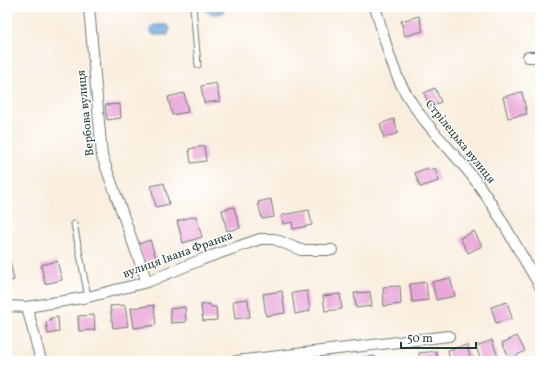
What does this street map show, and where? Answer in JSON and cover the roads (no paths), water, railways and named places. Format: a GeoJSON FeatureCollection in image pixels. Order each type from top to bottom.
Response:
{"type":"FeatureCollection","features":[{"type":"Feature","properties":{"kind":"street","name":"Вербова вулиця"},"geometry":{"type":"LineString","coordinates":[[88,7],[102,156],[147,282]]}},
{"type":"Feature","properties":{"kind":"street","name":"Стрілецька вулиця"},"geometry":{"type":"LineString","coordinates":[[375,7],[395,69],[406,95],[421,116],[476,180],[492,204],[540,286]]}},
{"type":"Feature","properties":{"kind":"street"},"geometry":{"type":"LineString","coordinates":[[528,57],[540,57]]}},
{"type":"Feature","properties":{"kind":"street","name":"вулиця Івана Франка"},"geometry":{"type":"LineString","coordinates":[[7,306],[27,307],[88,297],[147,282],[203,259],[260,240],[274,239],[301,250],[332,250]]}},
{"type":"Feature","properties":{"kind":"street"},"geometry":{"type":"LineString","coordinates":[[27,307],[41,361]]}},
{"type":"Feature","properties":{"kind":"street"},"geometry":{"type":"LineString","coordinates":[[236,361],[449,336]]}},
{"type":"Feature","properties":{"kind":"lane"},"geometry":{"type":"LineString","coordinates":[[193,7],[198,65]]}},
{"type":"Feature","properties":{"kind":"lane"},"geometry":{"type":"LineString","coordinates":[[74,224],[88,297]]}},
{"type":"Feature","properties":{"kind":"water"},"geometry":{"type":"Polygon","coordinates":[[[205,7],[225,7],[223,13],[212,14],[206,11],[205,7]]]}},
{"type":"Feature","properties":{"kind":"water"},"geometry":{"type":"Polygon","coordinates":[[[155,25],[167,25],[170,29],[168,35],[153,35],[150,31],[151,27],[155,25]]]}}]}
